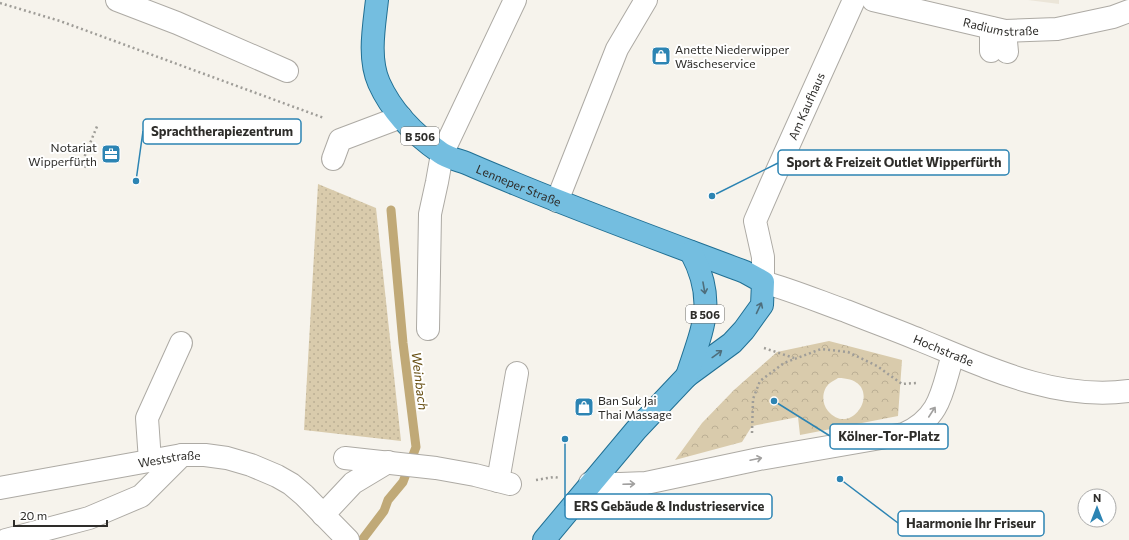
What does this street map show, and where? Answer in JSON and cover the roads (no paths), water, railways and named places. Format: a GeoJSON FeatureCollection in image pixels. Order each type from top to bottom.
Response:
{"type":"FeatureCollection","features":[{"type":"Feature","properties":{"kind":"main road","name":"Lenneper Straße"},"geometry":{"type":"LineString","coordinates":[[377,0],[374,26],[373,60],[375,72],[387,98],[401,117],[416,133],[442,154],[557,201],[745,272],[763,282]]}},
{"type":"Feature","properties":{"kind":"main road","name":"B 506"},"geometry":{"type":"LineString","coordinates":[[687,376],[706,310],[706,296],[702,275],[691,252]]}},
{"type":"Feature","properties":{"kind":"main road","name":"B 506"},"geometry":{"type":"LineString","coordinates":[[544,540],[590,483],[636,430],[687,376],[732,343],[751,322],[762,305],[763,282]]}},
{"type":"Feature","properties":{"kind":"street"},"geometry":{"type":"LineString","coordinates":[[117,0],[177,23],[287,71]]}},
{"type":"Feature","properties":{"kind":"street"},"geometry":{"type":"LineString","coordinates":[[428,329],[430,214],[442,154],[515,0]]}},
{"type":"Feature","properties":{"kind":"street"},"geometry":{"type":"LineString","coordinates":[[557,201],[617,49],[646,0]]}},
{"type":"Feature","properties":{"kind":"street","name":"Am Kaufhaus"},"geometry":{"type":"LineString","coordinates":[[763,282],[763,257],[755,221],[854,0]]}},
{"type":"Feature","properties":{"kind":"street","name":"Radiumstraße"},"geometry":{"type":"LineString","coordinates":[[874,0],[998,29],[1057,30],[1129,11]]}},
{"type":"Feature","properties":{"kind":"street"},"geometry":{"type":"LineString","coordinates":[[998,29],[999,52]]}},
{"type":"Feature","properties":{"kind":"street"},"geometry":{"type":"LineString","coordinates":[[332,159],[340,140],[401,117]]}},
{"type":"Feature","properties":{"kind":"street","name":"Hochstraße"},"geometry":{"type":"LineString","coordinates":[[763,282],[792,290],[999,372],[1042,386],[1089,393],[1129,391]]}},
{"type":"Feature","properties":{"kind":"street"},"geometry":{"type":"LineString","coordinates":[[150,461],[148,418],[181,343]]}},
{"type":"Feature","properties":{"kind":"street"},"geometry":{"type":"LineString","coordinates":[[590,483],[646,483],[752,460],[904,434],[917,428],[928,419],[939,401],[953,354]]}},
{"type":"Feature","properties":{"kind":"street"},"geometry":{"type":"LineString","coordinates":[[345,458],[436,468],[475,475],[504,483],[517,373]]}},
{"type":"Feature","properties":{"kind":"street","name":"Weststraße"},"geometry":{"type":"LineString","coordinates":[[0,488],[182,456],[205,455],[227,458],[251,465],[292,484],[347,538]]}},
{"type":"Feature","properties":{"kind":"street"},"geometry":{"type":"LineString","coordinates":[[6,540],[89,518],[141,496],[182,456]]}},
{"type":"Feature","properties":{"kind":"street"},"geometry":{"type":"LineString","coordinates":[[323,515],[353,483],[388,462]]}},
{"type":"Feature","properties":{"kind":"waterway","name":"Weinbach"},"geometry":{"type":"LineString","coordinates":[[362,540],[384,511],[388,500],[403,482],[416,447],[403,343],[391,210]]}},
{"type":"Feature","properties":{"kind":"place","name":"Anette Niederwipper Wäscheservice"},"geometry":{"type":"Point","coordinates":[661,56]}},
{"type":"Feature","properties":{"kind":"place","name":"Notariat Wipperfürth"},"geometry":{"type":"Point","coordinates":[111,154]}},
{"type":"Feature","properties":{"kind":"place","name":"Sprachtherapiezentrum"},"geometry":{"type":"Point","coordinates":[136,181]}},
{"type":"Feature","properties":{"kind":"place","name":"Sport & Freizeit Outlet Wipperfürth"},"geometry":{"type":"Point","coordinates":[712,196]}},
{"type":"Feature","properties":{"kind":"place","name":"Kölner-Tor-Platz"},"geometry":{"type":"Point","coordinates":[774,401]}},
{"type":"Feature","properties":{"kind":"place","name":"Ban Suk Jai Thai Massage"},"geometry":{"type":"Point","coordinates":[584,407]}},
{"type":"Feature","properties":{"kind":"place","name":"ERS Gebäude & Industrieservice"},"geometry":{"type":"Point","coordinates":[565,439]}},
{"type":"Feature","properties":{"kind":"place","name":"Haarmonie Ihr Friseur"},"geometry":{"type":"Point","coordinates":[840,479]}}]}
